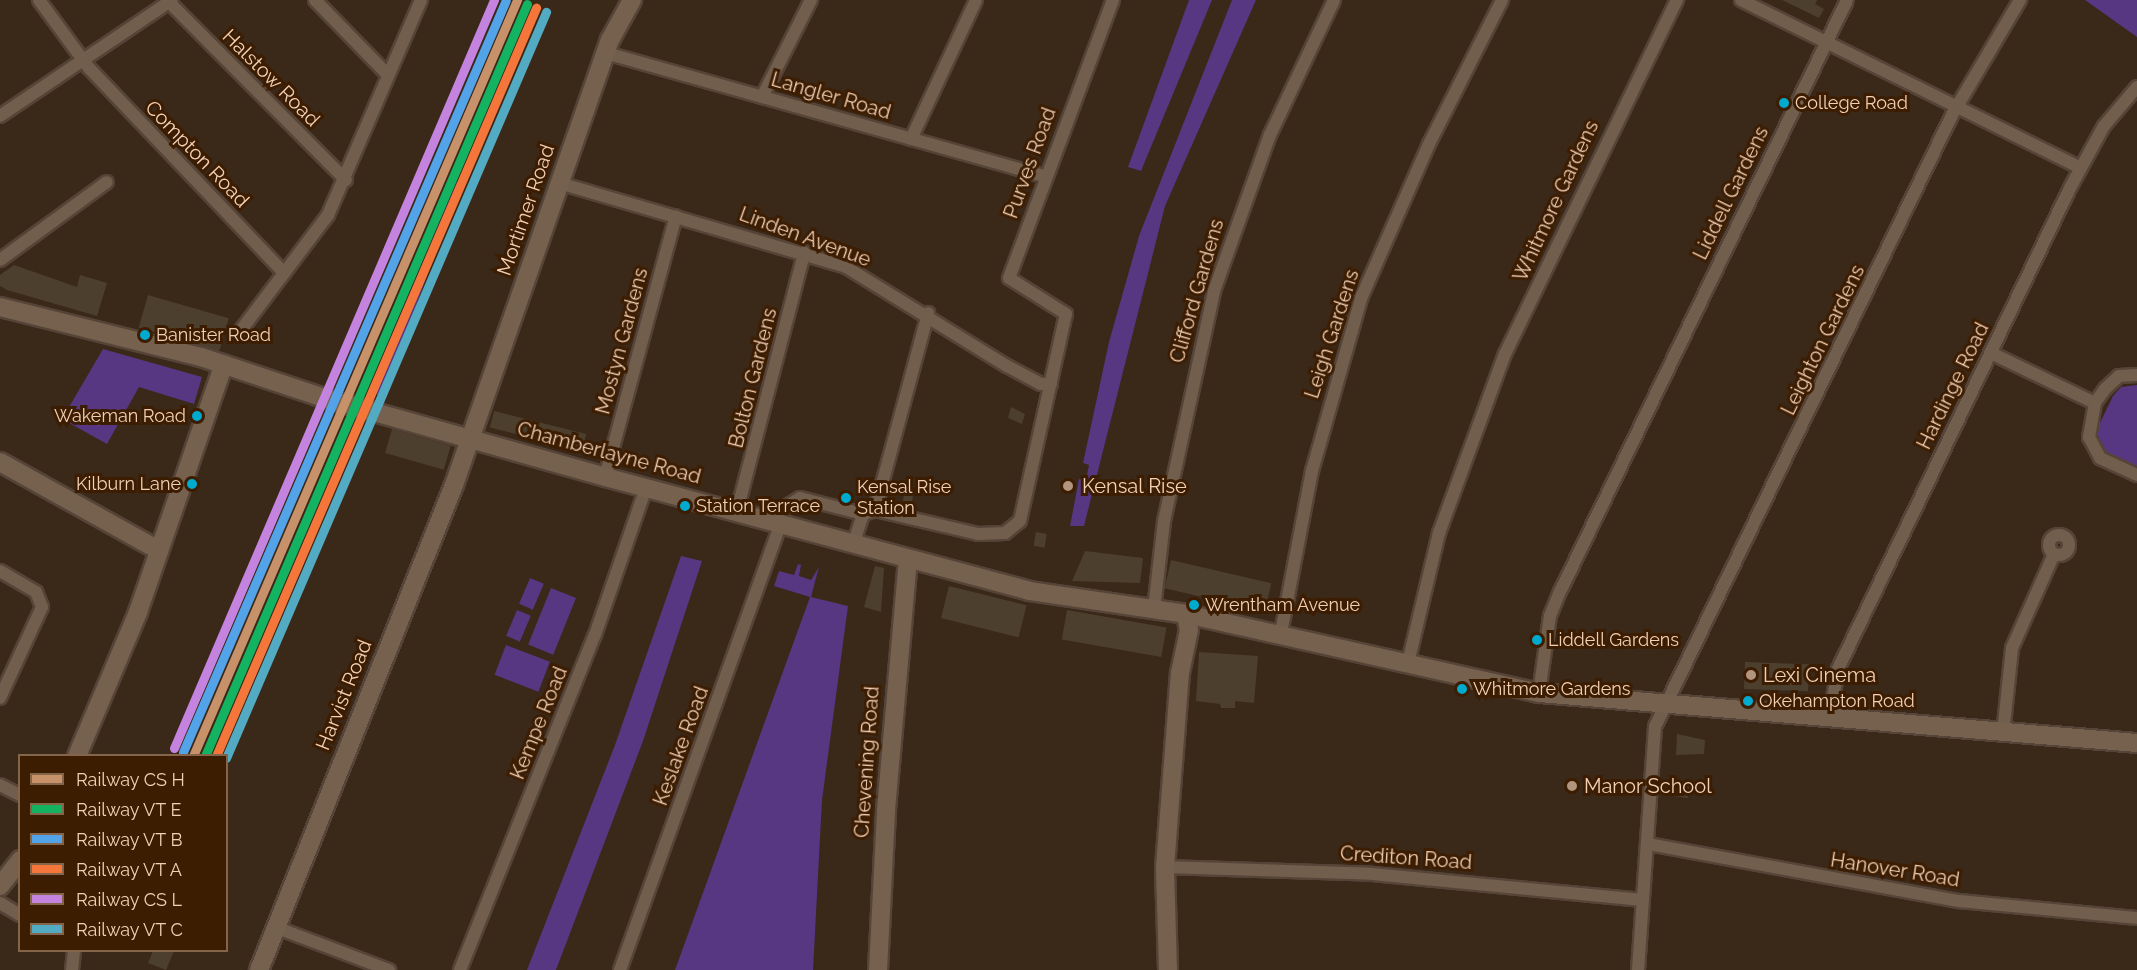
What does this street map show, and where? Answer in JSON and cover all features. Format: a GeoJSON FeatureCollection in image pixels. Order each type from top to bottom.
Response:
{"type":"FeatureCollection","features":[{"type":"Feature","properties":{"kind":"street","name":"Compton Road"},"geometry":{"type":"LineString","coordinates":[[39,0],[83,60],[284,273]]}},
{"type":"Feature","properties":{"kind":"street"},"geometry":{"type":"LineString","coordinates":[[315,0],[388,75]]}},
{"type":"Feature","properties":{"kind":"street"},"geometry":{"type":"LineString","coordinates":[[241,330],[328,215],[346,180],[421,0]]}},
{"type":"Feature","properties":{"kind":"street","name":"Mortimer Road"},"geometry":{"type":"LineString","coordinates":[[471,438],[606,53],[632,0]]}},
{"type":"Feature","properties":{"kind":"street"},"geometry":{"type":"LineString","coordinates":[[762,97],[811,0]]}},
{"type":"Feature","properties":{"kind":"street"},"geometry":{"type":"LineString","coordinates":[[911,139],[976,0]]}},
{"type":"Feature","properties":{"kind":"street","name":"Purves Road"},"geometry":{"type":"LineString","coordinates":[[1051,384],[1066,314],[1009,278],[1113,0]]}},
{"type":"Feature","properties":{"kind":"street","name":"Clifford Gardens"},"geometry":{"type":"LineString","coordinates":[[1154,609],[1164,521],[1214,291],[1270,135],[1334,0]]}},
{"type":"Feature","properties":{"kind":"street","name":"Leigh Gardens"},"geometry":{"type":"LineString","coordinates":[[1281,633],[1312,471],[1362,296],[1429,144],[1503,0]]}},
{"type":"Feature","properties":{"kind":"street","name":"Whitmore Gardens"},"geometry":{"type":"LineString","coordinates":[[1408,663],[1439,533],[1505,354],[1677,0]]}},
{"type":"Feature","properties":{"kind":"street"},"geometry":{"type":"LineString","coordinates":[[1741,0],[2081,168]]}},
{"type":"Feature","properties":{"kind":"street","name":"Liddell Gardens"},"geometry":{"type":"LineString","coordinates":[[1539,693],[1550,616],[1558,594],[1847,0]]}},
{"type":"Feature","properties":{"kind":"street","name":"Leighton Gardens"},"geometry":{"type":"LineString","coordinates":[[1668,701],[1958,108],[2000,27],[2020,0]]}},
{"type":"Feature","properties":{"kind":"street"},"geometry":{"type":"LineString","coordinates":[[0,116],[171,1]]}},
{"type":"Feature","properties":{"kind":"street","name":"Halstow Road"},"geometry":{"type":"LineString","coordinates":[[171,1],[346,180]]}},
{"type":"Feature","properties":{"kind":"street","name":"Langler Road"},"geometry":{"type":"LineString","coordinates":[[606,53],[1046,176]]}},
{"type":"Feature","properties":{"kind":"street","name":"Hardinge Road"},"geometry":{"type":"LineString","coordinates":[[1830,715],[1838,669],[2081,168],[2104,126],[2137,87]]}},
{"type":"Feature","properties":{"kind":"street"},"geometry":{"type":"LineString","coordinates":[[0,260],[106,182]]}},
{"type":"Feature","properties":{"kind":"street","name":"Linden Avenue"},"geometry":{"type":"LineString","coordinates":[[559,183],[804,253],[861,274],[928,313],[1007,366],[1041,384],[1051,384]]}},
{"type":"Feature","properties":{"kind":"street","name":"Mostyn Gardens"},"geometry":{"type":"LineString","coordinates":[[605,477],[676,216]]}},
{"type":"Feature","properties":{"kind":"street","name":"Bolton Gardens"},"geometry":{"type":"LineString","coordinates":[[737,511],[804,253]]}},
{"type":"Feature","properties":{"kind":"street","name":"Chamberlayne Road"},"geometry":{"type":"LineString","coordinates":[[0,307],[224,364],[321,397],[605,477],[737,511],[775,527],[855,542],[908,559],[1029,591],[1186,614],[1281,633],[1539,693],[1668,701],[1830,715],[2003,734],[2137,743]]}},
{"type":"Feature","properties":{"kind":"street"},"geometry":{"type":"LineString","coordinates":[[875,510],[928,313]]}},
{"type":"Feature","properties":{"kind":"street"},"geometry":{"type":"LineString","coordinates":[[1991,353],[2095,404]]}},
{"type":"Feature","properties":{"kind":"street"},"geometry":{"type":"LineString","coordinates":[[78,754],[121,657],[156,549],[224,364]]}},
{"type":"Feature","properties":{"kind":"street"},"geometry":{"type":"LineString","coordinates":[[2137,375],[2119,376],[2095,404],[2089,437],[2100,458],[2137,476]]}},
{"type":"Feature","properties":{"kind":"street"},"geometry":{"type":"LineString","coordinates":[[775,527],[776,513],[800,498],[863,514],[875,510],[978,534],[1011,529],[1023,514],[1051,384]]}},
{"type":"Feature","properties":{"kind":"street","name":"Harvist Road"},"geometry":{"type":"LineString","coordinates":[[259,970],[471,438]]}},
{"type":"Feature","properties":{"kind":"street"},"geometry":{"type":"LineString","coordinates":[[0,462],[156,549]]}},
{"type":"Feature","properties":{"kind":"street","name":"Kempe Road"},"geometry":{"type":"LineString","coordinates":[[460,970],[595,634],[646,488]]}},
{"type":"Feature","properties":{"kind":"street"},"geometry":{"type":"LineString","coordinates":[[855,542],[863,514]]}},
{"type":"Feature","properties":{"kind":"street","name":"Keslake Road"},"geometry":{"type":"LineString","coordinates":[[620,970],[765,567],[775,527]]}},
{"type":"Feature","properties":{"kind":"street"},"geometry":{"type":"LineString","coordinates":[[2003,734],[2012,648],[2054,554]]}},
{"type":"Feature","properties":{"kind":"street","name":"Chevening Road"},"geometry":{"type":"LineString","coordinates":[[878,970],[886,810],[908,559]]}},
{"type":"Feature","properties":{"kind":"street"},"geometry":{"type":"LineString","coordinates":[[0,571],[41,598],[42,607],[5,679],[0,698]]}},
{"type":"Feature","properties":{"kind":"street"},"geometry":{"type":"LineString","coordinates":[[1168,970],[1165,867],[1180,673],[1189,630],[1186,614]]}},
{"type":"Feature","properties":{"kind":"street"},"geometry":{"type":"LineString","coordinates":[[1638,970],[1655,727],[1668,701]]}},
{"type":"Feature","properties":{"kind":"street"},"geometry":{"type":"LineString","coordinates":[[0,785],[18,794]]}},
{"type":"Feature","properties":{"kind":"street","name":"Hanover Road"},"geometry":{"type":"LineString","coordinates":[[1648,844],[1960,901],[2137,918]]}},
{"type":"Feature","properties":{"kind":"street"},"geometry":{"type":"LineString","coordinates":[[0,886],[18,863]]}},
{"type":"Feature","properties":{"kind":"street","name":"Crediton Road"},"geometry":{"type":"LineString","coordinates":[[1165,867],[1372,873],[1643,900]]}},
{"type":"Feature","properties":{"kind":"street"},"geometry":{"type":"LineString","coordinates":[[0,903],[18,914]]}},
{"type":"Feature","properties":{"kind":"street"},"geometry":{"type":"LineString","coordinates":[[275,927],[389,970]]}},
{"type":"Feature","properties":{"kind":"street"},"geometry":{"type":"LineString","coordinates":[[72,970],[74,952]]}},
{"type":"Feature","properties":{"kind":"shaded area"},"geometry":{"type":"Polygon","coordinates":[[[1189,0],[1212,0],[1141,171],[1128,167],[1189,0]]]}},
{"type":"Feature","properties":{"kind":"shaded area"},"geometry":{"type":"Polygon","coordinates":[[[1232,0],[1256,0],[1165,206],[1084,526],[1070,526],[1079,479],[1086,480],[1089,465],[1083,463],[1109,342],[1139,236],[1232,0]]]}},
{"type":"Feature","properties":{"kind":"shaded area"},"geometry":{"type":"Polygon","coordinates":[[[2085,0],[2137,0],[2137,37],[2085,0]]]}},
{"type":"Feature","properties":{"kind":"shaded area"},"geometry":{"type":"Polygon","coordinates":[[[457,182],[461,183],[383,396],[368,392],[457,182]]]}},
{"type":"Feature","properties":{"kind":"shaded area"},"geometry":{"type":"Polygon","coordinates":[[[103,349],[202,377],[194,404],[139,387],[107,444],[62,419],[103,349]]]}},
{"type":"Feature","properties":{"kind":"shaded area"},"geometry":{"type":"Polygon","coordinates":[[[2137,385],[2137,468],[2105,452],[2096,431],[2113,396],[2121,387],[2137,385]]]}},
{"type":"Feature","properties":{"kind":"shaded area"},"geometry":{"type":"Polygon","coordinates":[[[681,556],[702,561],[643,741],[556,970],[527,970],[615,745],[681,556]]]}},
{"type":"Feature","properties":{"kind":"shaded area"},"geometry":{"type":"Polygon","coordinates":[[[798,564],[801,565],[799,576],[811,580],[819,567],[811,597],[848,606],[822,800],[813,970],[675,970],[810,597],[774,586],[779,571],[794,575],[798,564]]]}},
{"type":"Feature","properties":{"kind":"shaded area"},"geometry":{"type":"Polygon","coordinates":[[[530,578],[544,584],[533,610],[519,604],[530,578]]]}},
{"type":"Feature","properties":{"kind":"shaded area"},"geometry":{"type":"Polygon","coordinates":[[[551,588],[576,598],[553,655],[528,645],[551,588]]]}},
{"type":"Feature","properties":{"kind":"shaded area"},"geometry":{"type":"Polygon","coordinates":[[[517,610],[531,616],[520,642],[506,636],[517,610]]]}},
{"type":"Feature","properties":{"kind":"shaded area"},"geometry":{"type":"Polygon","coordinates":[[[506,645],[550,662],[538,692],[495,675],[506,645]]]}},
{"type":"Feature","properties":{"kind":"building"},"geometry":{"type":"Polygon","coordinates":[[[1782,0],[1817,0],[1815,4],[1824,9],[1819,18],[1782,0]]]}},
{"type":"Feature","properties":{"kind":"building"},"geometry":{"type":"Polygon","coordinates":[[[14,265],[77,287],[80,275],[107,283],[97,316],[0,286],[0,275],[14,265]]]}},
{"type":"Feature","properties":{"kind":"building"},"geometry":{"type":"Polygon","coordinates":[[[148,295],[229,318],[219,351],[139,328],[148,295]]]}},
{"type":"Feature","properties":{"kind":"building"},"geometry":{"type":"Polygon","coordinates":[[[1011,407],[1025,414],[1022,424],[1008,418],[1011,407]]]}},
{"type":"Feature","properties":{"kind":"building"},"geometry":{"type":"Polygon","coordinates":[[[494,411],[586,434],[582,450],[490,427],[494,411]]]}},
{"type":"Feature","properties":{"kind":"building"},"geometry":{"type":"Polygon","coordinates":[[[392,429],[451,446],[444,470],[385,453],[392,429]]]}},
{"type":"Feature","properties":{"kind":"building"},"geometry":{"type":"Polygon","coordinates":[[[906,487],[915,489],[910,510],[901,508],[906,487]]]}},
{"type":"Feature","properties":{"kind":"building"},"geometry":{"type":"Polygon","coordinates":[[[1036,532],[1047,534],[1044,548],[1034,546],[1036,532]]]}},
{"type":"Feature","properties":{"kind":"building"},"geometry":{"type":"Polygon","coordinates":[[[1085,551],[1143,558],[1140,583],[1072,581],[1085,551]]]}},
{"type":"Feature","properties":{"kind":"building"},"geometry":{"type":"Polygon","coordinates":[[[1171,560],[1271,583],[1265,611],[1164,588],[1171,560]]]}},
{"type":"Feature","properties":{"kind":"building"},"geometry":{"type":"Polygon","coordinates":[[[875,566],[884,568],[881,612],[864,607],[875,566]]]}},
{"type":"Feature","properties":{"kind":"building"},"geometry":{"type":"Polygon","coordinates":[[[949,586],[1027,605],[1019,637],[941,618],[949,586]]]}},
{"type":"Feature","properties":{"kind":"building"},"geometry":{"type":"Polygon","coordinates":[[[1067,610],[1166,628],[1161,657],[1062,640],[1067,610]]]}},
{"type":"Feature","properties":{"kind":"building"},"geometry":{"type":"Polygon","coordinates":[[[1199,652],[1258,656],[1254,703],[1235,701],[1235,708],[1221,708],[1220,704],[1196,701],[1199,652]]]}},
{"type":"Feature","properties":{"kind":"building"},"geometry":{"type":"Polygon","coordinates":[[[1745,662],[1809,664],[1808,691],[1744,689],[1745,662]]]}},
{"type":"Feature","properties":{"kind":"building"},"geometry":{"type":"Polygon","coordinates":[[[1677,734],[1705,740],[1704,754],[1676,755],[1677,734]]]}},
{"type":"Feature","properties":{"kind":"building"},"geometry":{"type":"Polygon","coordinates":[[[1673,786],[1690,787],[1688,798],[1673,796],[1673,786]]]}},
{"type":"Feature","properties":{"kind":"building"},"geometry":{"type":"Polygon","coordinates":[[[153,952],[174,952],[166,970],[148,963],[153,952]]]}},
{"type":"Feature","properties":{"kind":"transit line"},"geometry":{"type":"LineString","coordinates":[[174,748],[494,0]]}},
{"type":"Feature","properties":{"kind":"transit line"},"geometry":{"type":"LineString","coordinates":[[183,752],[506,0]]}},
{"type":"Feature","properties":{"kind":"transit line"},"geometry":{"type":"LineString","coordinates":[[194,754],[517,0]]}},
{"type":"Feature","properties":{"kind":"transit line"},"geometry":{"type":"LineString","coordinates":[[206,754],[527,4]]}},
{"type":"Feature","properties":{"kind":"transit line"},"geometry":{"type":"LineString","coordinates":[[217,754],[536,8]]}},
{"type":"Feature","properties":{"kind":"transit line"},"geometry":{"type":"LineString","coordinates":[[228,754],[546,12]]}},
{"type":"Feature","properties":{"kind":"place","name":"College Road"},"geometry":{"type":"Point","coordinates":[1784,103]}},
{"type":"Feature","properties":{"kind":"place","name":"Banister Road"},"geometry":{"type":"Point","coordinates":[145,335]}},
{"type":"Feature","properties":{"kind":"place","name":"Wakeman Road"},"geometry":{"type":"Point","coordinates":[197,416]}},
{"type":"Feature","properties":{"kind":"place","name":"Kilburn Lane"},"geometry":{"type":"Point","coordinates":[192,484]}},
{"type":"Feature","properties":{"kind":"place","name":"Kensal Rise"},"geometry":{"type":"Point","coordinates":[1068,486]}},
{"type":"Feature","properties":{"kind":"place","name":"Kensal Rise Station"},"geometry":{"type":"Point","coordinates":[846,498]}},
{"type":"Feature","properties":{"kind":"place","name":"Station Terrace"},"geometry":{"type":"Point","coordinates":[685,506]}},
{"type":"Feature","properties":{"kind":"place","name":"Wrentham Avenue"},"geometry":{"type":"Point","coordinates":[1194,605]}},
{"type":"Feature","properties":{"kind":"place","name":"Liddell Gardens"},"geometry":{"type":"Point","coordinates":[1537,640]}},
{"type":"Feature","properties":{"kind":"place","name":"Lexi Cinema"},"geometry":{"type":"Point","coordinates":[1751,675]}},
{"type":"Feature","properties":{"kind":"place","name":"Whitmore Gardens"},"geometry":{"type":"Point","coordinates":[1462,689]}},
{"type":"Feature","properties":{"kind":"place","name":"Okehampton Road"},"geometry":{"type":"Point","coordinates":[1748,701]}},
{"type":"Feature","properties":{"kind":"place","name":"Manor School"},"geometry":{"type":"Point","coordinates":[1572,786]}}]}
